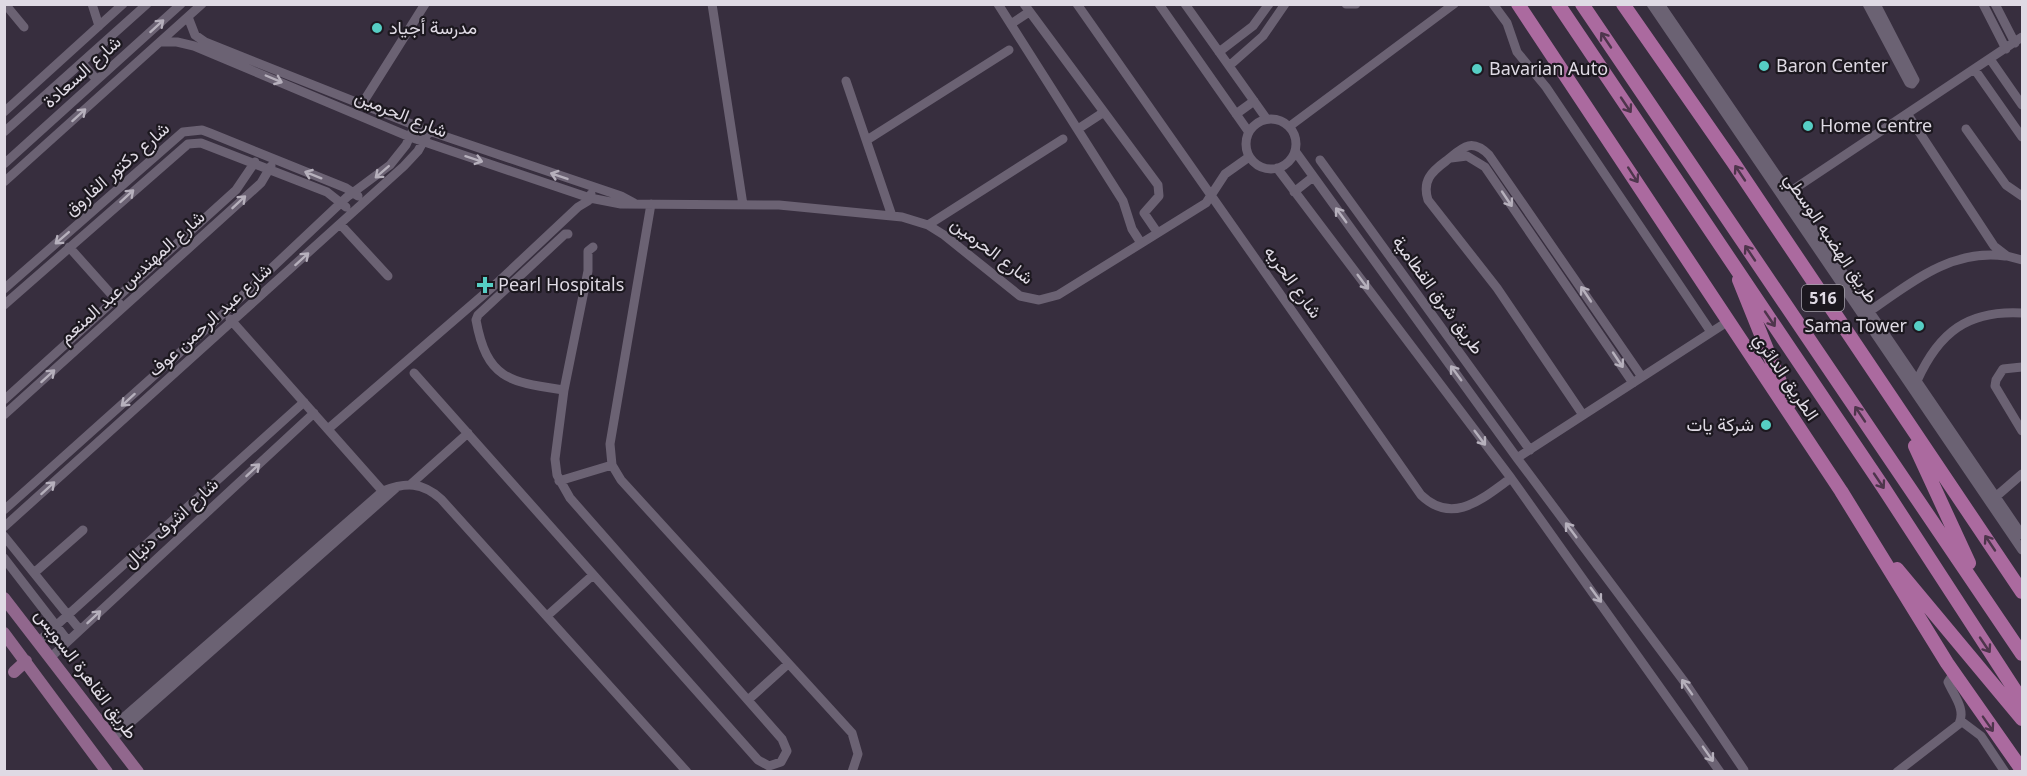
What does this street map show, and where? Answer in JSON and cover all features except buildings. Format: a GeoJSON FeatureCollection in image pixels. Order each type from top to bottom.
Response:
{"type":"FeatureCollection","features":[{"type":"Feature","properties":{"kind":"highway","name":"الطريق الدائري"},"geometry":{"type":"LineString","coordinates":[[1518,4],[1880,552],[1954,673],[2022,770]]}},
{"type":"Feature","properties":{"kind":"highway","name":"الطريق الدائري"},"geometry":{"type":"LineString","coordinates":[[1558,4],[1735,266],[2022,701]]}},
{"type":"Feature","properties":{"kind":"highway","name":"516"},"geometry":{"type":"LineString","coordinates":[[1582,4],[2022,654]]}},
{"type":"Feature","properties":{"kind":"highway","name":"516"},"geometry":{"type":"LineString","coordinates":[[1623,4],[1733,162],[2022,592]]}},
{"type":"Feature","properties":{"kind":"highway"},"geometry":{"type":"LineString","coordinates":[[1735,266],[1746,302],[1799,428]]}},
{"type":"Feature","properties":{"kind":"highway","name":"516"},"geometry":{"type":"LineString","coordinates":[[1900,413],[1986,600]]}},
{"type":"Feature","properties":{"kind":"highway"},"geometry":{"type":"LineString","coordinates":[[1880,552],[1911,584],[2022,719]]}},
{"type":"Feature","properties":{"kind":"highway"},"geometry":{"type":"LineString","coordinates":[[1900,586],[1973,660]]}},
{"type":"Feature","properties":{"kind":"main road","name":"طريق القاهرة السويس"},"geometry":{"type":"LineString","coordinates":[[4,598],[138,771]]}},
{"type":"Feature","properties":{"kind":"main road"},"geometry":{"type":"LineString","coordinates":[[4,633],[107,771]]}},
{"type":"Feature","properties":{"kind":"main road"},"geometry":{"type":"LineString","coordinates":[[14,672],[26,661]]}},
{"type":"Feature","properties":{"kind":"street"},"geometry":{"type":"LineString","coordinates":[[6,4],[24,27]]}},
{"type":"Feature","properties":{"kind":"street"},"geometry":{"type":"LineString","coordinates":[[92,4],[99,26]]}},
{"type":"Feature","properties":{"kind":"street"},"geometry":{"type":"LineString","coordinates":[[4,112],[123,4]]}},
{"type":"Feature","properties":{"kind":"street","name":"شارع السعادة"},"geometry":{"type":"LineString","coordinates":[[4,132],[147,4]]}},
{"type":"Feature","properties":{"kind":"street","name":"شارع السعادة"},"geometry":{"type":"LineString","coordinates":[[4,164],[181,4]]}},
{"type":"Feature","properties":{"kind":"street"},"geometry":{"type":"LineString","coordinates":[[4,182],[202,4]]}},
{"type":"Feature","properties":{"kind":"street"},"geometry":{"type":"LineString","coordinates":[[362,104],[425,4]]}},
{"type":"Feature","properties":{"kind":"street"},"geometry":{"type":"LineString","coordinates":[[712,4],[743,205]]}},
{"type":"Feature","properties":{"kind":"street"},"geometry":{"type":"LineString","coordinates":[[998,4],[1123,201],[1132,229],[1141,243]]}},
{"type":"Feature","properties":{"kind":"street","name":"شارع الحريه"},"geometry":{"type":"LineString","coordinates":[[1077,4],[1426,500],[1443,508],[1467,507],[1511,478]]}},
{"type":"Feature","properties":{"kind":"street"},"geometry":{"type":"LineString","coordinates":[[1159,4],[1248,131]]}},
{"type":"Feature","properties":{"kind":"street"},"geometry":{"type":"LineString","coordinates":[[1185,4],[1266,118]]}},
{"type":"Feature","properties":{"kind":"street"},"geometry":{"type":"LineString","coordinates":[[1219,52],[1253,26],[1269,4]]}},
{"type":"Feature","properties":{"kind":"street"},"geometry":{"type":"LineString","coordinates":[[1229,66],[1263,36],[1285,4]]}},
{"type":"Feature","properties":{"kind":"street"},"geometry":{"type":"LineString","coordinates":[[1346,4],[1356,4]]}},
{"type":"Feature","properties":{"kind":"street"},"geometry":{"type":"LineString","coordinates":[[1290,126],[1454,4]]}},
{"type":"Feature","properties":{"kind":"street"},"geometry":{"type":"LineString","coordinates":[[1493,4],[1507,23],[1517,52],[1549,92],[1711,332]]}},
{"type":"Feature","properties":{"kind":"street","name":"طريق الهضبه الوسطي"},"geometry":{"type":"LineString","coordinates":[[1651,4],[1870,311],[1888,345],[1917,381],[1993,499],[2022,550]]}},
{"type":"Feature","properties":{"kind":"street","name":"طريق الهضبه الوسطي"},"geometry":{"type":"LineString","coordinates":[[1660,4],[1888,345],[1993,499],[2022,535]]}},
{"type":"Feature","properties":{"kind":"street"},"geometry":{"type":"LineString","coordinates":[[1867,4],[1909,83],[1912,84],[1915,80],[1876,4]]}},
{"type":"Feature","properties":{"kind":"street"},"geometry":{"type":"LineString","coordinates":[[1983,4],[2006,49]]}},
{"type":"Feature","properties":{"kind":"street"},"geometry":{"type":"LineString","coordinates":[[1786,194],[2018,40],[1995,4]]}},
{"type":"Feature","properties":{"kind":"street"},"geometry":{"type":"LineString","coordinates":[[1011,24],[1027,8],[1159,188],[1159,196],[1144,213],[1157,232]]}},
{"type":"Feature","properties":{"kind":"street","name":"شارع الحرمين"},"geometry":{"type":"LineString","coordinates":[[188,16],[192,29],[206,42],[429,131],[580,188],[590,198],[621,204],[634,202]]}},
{"type":"Feature","properties":{"kind":"street","name":"شارع الحرمين"},"geometry":{"type":"LineString","coordinates":[[160,42],[177,42],[194,46],[423,142],[580,188],[593,187],[634,202],[779,205],[892,216],[927,225],[975,258],[1011,290],[1020,296],[1039,300],[1058,295],[1206,203],[1225,174],[1249,157]]}},
{"type":"Feature","properties":{"kind":"street"},"geometry":{"type":"LineString","coordinates":[[867,140],[1009,50]]}},
{"type":"Feature","properties":{"kind":"street"},"geometry":{"type":"LineString","coordinates":[[1990,59],[2022,105]]}},
{"type":"Feature","properties":{"kind":"street"},"geometry":{"type":"LineString","coordinates":[[82,63],[97,80]]}},
{"type":"Feature","properties":{"kind":"street"},"geometry":{"type":"LineString","coordinates":[[1975,70],[2022,137]]}},
{"type":"Feature","properties":{"kind":"street"},"geometry":{"type":"LineString","coordinates":[[846,81],[892,216]]}},
{"type":"Feature","properties":{"kind":"street"},"geometry":{"type":"LineString","coordinates":[[1236,114],[1254,101]]}},
{"type":"Feature","properties":{"kind":"street"},"geometry":{"type":"LineString","coordinates":[[1078,129],[1104,112]]}},
{"type":"Feature","properties":{"kind":"street"},"geometry":{"type":"LineString","coordinates":[[1908,115],[1994,246],[2007,256]]}},
{"type":"Feature","properties":{"kind":"street"},"geometry":{"type":"LineString","coordinates":[[1266,118],[1279,119],[1290,126],[1296,138],[1295,151],[1288,162],[1277,168],[1261,167],[1249,157],[1245,144],[1248,131],[1253,125],[1266,118]]}},
{"type":"Feature","properties":{"kind":"street","name":"شارع عبد الرحمن عوف"},"geometry":{"type":"LineString","coordinates":[[4,510],[224,314],[342,203],[396,159],[415,125]]}},
{"type":"Feature","properties":{"kind":"street"},"geometry":{"type":"LineString","coordinates":[[1966,129],[2006,184],[2022,196]]}},
{"type":"Feature","properties":{"kind":"street","name":"شارع دكتور الفاروق"},"geometry":{"type":"LineString","coordinates":[[4,289],[183,132],[202,130],[355,193],[364,203]]}},
{"type":"Feature","properties":{"kind":"street","name":"شارع عبد الرحمن عوف"},"geometry":{"type":"LineString","coordinates":[[4,527],[404,166],[429,131]]}},
{"type":"Feature","properties":{"kind":"street"},"geometry":{"type":"LineString","coordinates":[[34,137],[60,132]]}},
{"type":"Feature","properties":{"kind":"street"},"geometry":{"type":"LineString","coordinates":[[175,137],[182,147]]}},
{"type":"Feature","properties":{"kind":"street"},"geometry":{"type":"LineString","coordinates":[[927,225],[1062,139]]}},
{"type":"Feature","properties":{"kind":"street","name":"شارع دكتور الفاروق"},"geometry":{"type":"LineString","coordinates":[[4,305],[182,147],[201,142],[327,192],[353,212]]}},
{"type":"Feature","properties":{"kind":"street"},"geometry":{"type":"LineString","coordinates":[[1583,415],[1497,288],[1428,200],[1426,189],[1429,176],[1464,146],[1474,145],[1487,152],[1642,377]]}},
{"type":"Feature","properties":{"kind":"street"},"geometry":{"type":"LineString","coordinates":[[1295,151],[1517,458],[1706,713],[1743,771]]}},
{"type":"Feature","properties":{"kind":"street"},"geometry":{"type":"LineString","coordinates":[[1448,159],[1461,155],[1481,163],[1633,383]]}},
{"type":"Feature","properties":{"kind":"street"},"geometry":{"type":"LineString","coordinates":[[267,156],[270,171]]}},
{"type":"Feature","properties":{"kind":"street","name":"شارع المهندس عبد المنعم"},"geometry":{"type":"LineString","coordinates":[[4,400],[236,190],[253,164],[267,156]]}},
{"type":"Feature","properties":{"kind":"street","name":"طريق شرق القطامية"},"geometry":{"type":"LineString","coordinates":[[1320,160],[1530,450]]}},
{"type":"Feature","properties":{"kind":"street"},"geometry":{"type":"LineString","coordinates":[[1277,168],[1511,478],[1720,771]]}},
{"type":"Feature","properties":{"kind":"street"},"geometry":{"type":"LineString","coordinates":[[1491,176],[1500,170]]}},
{"type":"Feature","properties":{"kind":"street","name":"شارع المهندس عبد المنعم"},"geometry":{"type":"LineString","coordinates":[[4,415],[261,183],[270,171]]}},
{"type":"Feature","properties":{"kind":"street"},"geometry":{"type":"LineString","coordinates":[[1294,192],[1313,177]]}},
{"type":"Feature","properties":{"kind":"street"},"geometry":{"type":"LineString","coordinates":[[328,429],[497,283],[590,198],[593,187]]}},
{"type":"Feature","properties":{"kind":"street"},"geometry":{"type":"LineString","coordinates":[[578,207],[580,188]]}},
{"type":"Feature","properties":{"kind":"street"},"geometry":{"type":"LineString","coordinates":[[651,204],[610,444],[612,465],[621,480],[852,733],[858,754],[852,771]]}},
{"type":"Feature","properties":{"kind":"street"},"geometry":{"type":"LineString","coordinates":[[340,224],[387,276]]}},
{"type":"Feature","properties":{"kind":"street"},"geometry":{"type":"LineString","coordinates":[[564,390],[508,379],[486,356],[477,318],[514,281],[568,234]]}},
{"type":"Feature","properties":{"kind":"street"},"geometry":{"type":"LineString","coordinates":[[69,247],[123,308]]}},
{"type":"Feature","properties":{"kind":"street"},"geometry":{"type":"LineString","coordinates":[[414,373],[758,760],[763,764],[776,765],[785,757],[786,744],[570,498],[560,481],[555,459],[564,390],[588,271],[588,251],[593,247]]}},
{"type":"Feature","properties":{"kind":"street"},"geometry":{"type":"LineString","coordinates":[[1548,259],[1558,253]]}},
{"type":"Feature","properties":{"kind":"street"},"geometry":{"type":"LineString","coordinates":[[1870,311],[1943,264],[1974,255],[2007,256],[2022,260]]}},
{"type":"Feature","properties":{"kind":"street"},"geometry":{"type":"LineString","coordinates":[[507,273],[514,281]]}},
{"type":"Feature","properties":{"kind":"street"},"geometry":{"type":"LineString","coordinates":[[497,283],[504,291]]}},
{"type":"Feature","properties":{"kind":"street"},"geometry":{"type":"LineString","coordinates":[[1917,381],[1932,352],[1955,328],[1985,315],[2022,313]]}},
{"type":"Feature","properties":{"kind":"street"},"geometry":{"type":"LineString","coordinates":[[224,314],[386,494]]}},
{"type":"Feature","properties":{"kind":"street"},"geometry":{"type":"LineString","coordinates":[[1517,458],[1727,322]]}},
{"type":"Feature","properties":{"kind":"street"},"geometry":{"type":"LineString","coordinates":[[1597,330],[1606,324]]}},
{"type":"Feature","properties":{"kind":"street"},"geometry":{"type":"LineString","coordinates":[[2022,367],[2009,366],[2003,369],[1998,374],[1995,386],[2022,431]]}},
{"type":"Feature","properties":{"kind":"street"},"geometry":{"type":"LineString","coordinates":[[1453,402],[1468,390]]}},
{"type":"Feature","properties":{"kind":"street","name":"شارع اشرف دنيال"},"geometry":{"type":"LineString","coordinates":[[39,641],[304,402]]}},
{"type":"Feature","properties":{"kind":"street","name":"شارع اشرف دنيال"},"geometry":{"type":"LineString","coordinates":[[51,657],[314,413]]}},
{"type":"Feature","properties":{"kind":"street"},"geometry":{"type":"LineString","coordinates":[[411,484],[468,433]]}},
{"type":"Feature","properties":{"kind":"street"},"geometry":{"type":"LineString","coordinates":[[560,481],[612,465]]}},
{"type":"Feature","properties":{"kind":"street"},"geometry":{"type":"LineString","coordinates":[[1993,499],[2022,474]]}},
{"type":"Feature","properties":{"kind":"street"},"geometry":{"type":"LineString","coordinates":[[110,735],[386,494],[399,484],[411,484],[422,486],[441,499],[687,771]]}},
{"type":"Feature","properties":{"kind":"street"},"geometry":{"type":"LineString","coordinates":[[34,573],[83,530]]}},
{"type":"Feature","properties":{"kind":"street"},"geometry":{"type":"LineString","coordinates":[[4,536],[80,630]]}},
{"type":"Feature","properties":{"kind":"street"},"geometry":{"type":"LineString","coordinates":[[4,558],[68,641]]}},
{"type":"Feature","properties":{"kind":"street"},"geometry":{"type":"LineString","coordinates":[[547,616],[593,575]]}},
{"type":"Feature","properties":{"kind":"street"},"geometry":{"type":"LineString","coordinates":[[748,700],[788,664]]}},
{"type":"Feature","properties":{"kind":"street"},"geometry":{"type":"LineString","coordinates":[[1954,673],[1948,682],[1960,705],[1961,721],[1981,736],[2005,771]]}},
{"type":"Feature","properties":{"kind":"street"},"geometry":{"type":"LineString","coordinates":[[1689,726],[1706,713]]}},
{"type":"Feature","properties":{"kind":"street"},"geometry":{"type":"LineString","coordinates":[[1897,771],[1961,721]]}},
{"type":"Feature","properties":{"kind":"place","name":"مدرسة أجياد"},"geometry":{"type":"Point","coordinates":[377,28]}},
{"type":"Feature","properties":{"kind":"place","name":"Baron Center"},"geometry":{"type":"Point","coordinates":[1764,66]}},
{"type":"Feature","properties":{"kind":"place","name":"Bavarian Auto"},"geometry":{"type":"Point","coordinates":[1477,69]}},
{"type":"Feature","properties":{"kind":"place","name":"Home Centre"},"geometry":{"type":"Point","coordinates":[1808,126]}},
{"type":"Feature","properties":{"kind":"place","name":"Pearl Hospitals"},"geometry":{"type":"Point","coordinates":[485,285]}},
{"type":"Feature","properties":{"kind":"place","name":"Sama Tower"},"geometry":{"type":"Point","coordinates":[1919,326]}},
{"type":"Feature","properties":{"kind":"place","name":"شركة يات"},"geometry":{"type":"Point","coordinates":[1766,425]}}]}
